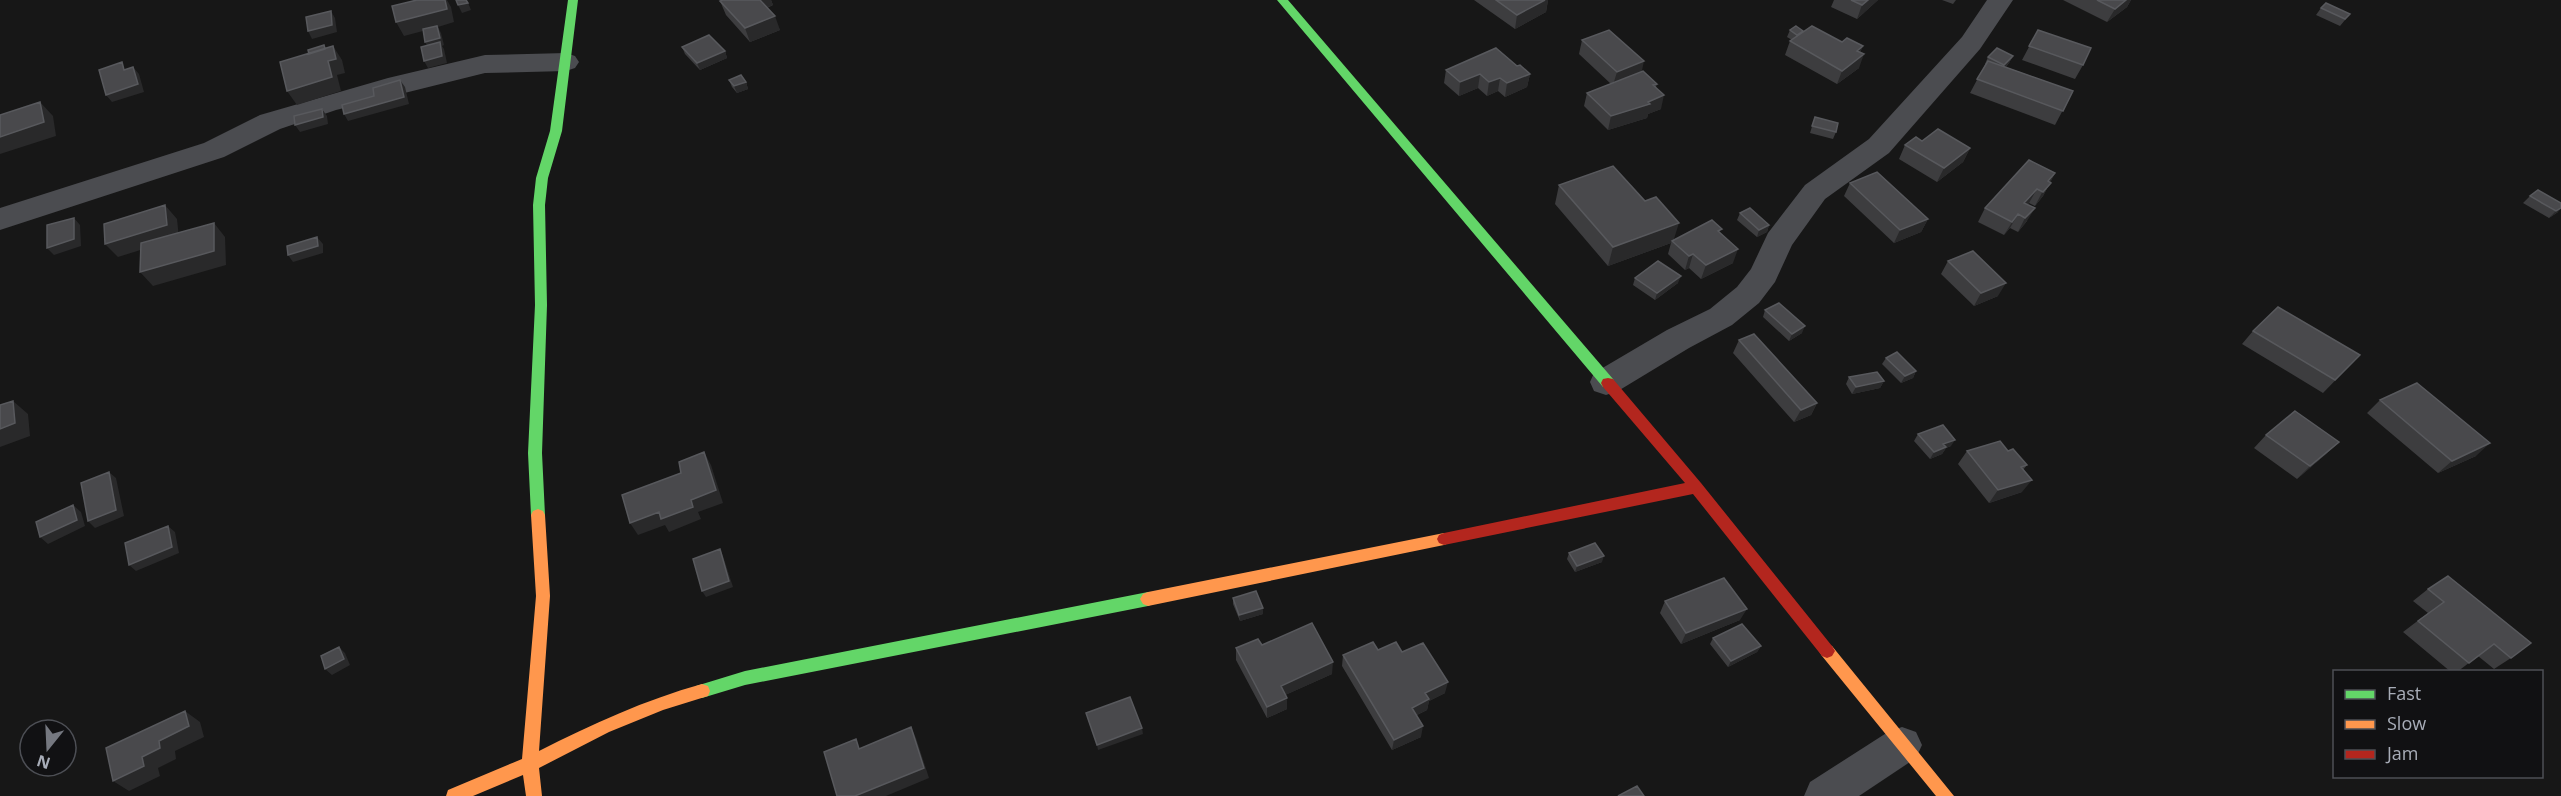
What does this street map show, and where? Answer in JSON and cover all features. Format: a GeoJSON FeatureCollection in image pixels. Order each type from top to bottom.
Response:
{"type":"FeatureCollection","features":[{"type":"Feature","properties":{"kind":"street"},"geometry":{"type":"LineString","coordinates":[[534,796],[530,764],[543,596],[535,453],[541,305],[539,205],[542,178],[556,131],[573,0]]}},
{"type":"Feature","properties":{"kind":"street"},"geometry":{"type":"LineString","coordinates":[[1282,0],[1696,487],[1902,745],[1946,796]]}},
{"type":"Feature","properties":{"kind":"street"},"geometry":{"type":"LineString","coordinates":[[1606,382],[1678,339],[1721,317],[1748,296],[1764,274],[1779,241],[1815,192],[1879,146],[1971,43],[2001,0]]}},
{"type":"Feature","properties":{"kind":"street"},"geometry":{"type":"LineString","coordinates":[[0,219],[214,150],[270,122],[336,101],[485,64],[566,62]]}},
{"type":"Feature","properties":{"kind":"street"},"geometry":{"type":"LineString","coordinates":[[454,796],[530,764],[603,727],[661,703],[745,678],[1265,576],[1696,487]]}},
{"type":"Feature","properties":{"kind":"street"},"geometry":{"type":"LineString","coordinates":[[1824,796],[1902,745]]}},
{"type":"Feature","properties":{"kind":"building"},"geometry":{"type":"Polygon","coordinates":[[[417,0],[445,0],[447,9],[396,22],[392,6],[417,0]]]}},
{"type":"Feature","properties":{"kind":"building"},"geometry":{"type":"Polygon","coordinates":[[[456,0],[466,0],[468,3],[458,5],[456,0]]]}},
{"type":"Feature","properties":{"kind":"building"},"geometry":{"type":"Polygon","coordinates":[[[760,0],[775,16],[745,28],[720,1],[760,0]]]}},
{"type":"Feature","properties":{"kind":"building"},"geometry":{"type":"Polygon","coordinates":[[[1496,0],[1545,0],[1517,15],[1496,0]]]}},
{"type":"Feature","properties":{"kind":"building"},"geometry":{"type":"Polygon","coordinates":[[[1851,0],[1868,0],[1862,5],[1851,0]]]}},
{"type":"Feature","properties":{"kind":"building"},"geometry":{"type":"Polygon","coordinates":[[[2097,0],[2126,0],[2115,9],[2097,0]]]}},
{"type":"Feature","properties":{"kind":"building"},"geometry":{"type":"Polygon","coordinates":[[[2326,3],[2350,14],[2345,19],[2321,8],[2326,3]]]}},
{"type":"Feature","properties":{"kind":"building"},"geometry":{"type":"Polygon","coordinates":[[[331,11],[332,25],[308,31],[306,17],[331,11]]]}},
{"type":"Feature","properties":{"kind":"building"},"geometry":{"type":"Polygon","coordinates":[[[437,26],[440,38],[425,42],[423,29],[437,26]]]}},
{"type":"Feature","properties":{"kind":"building"},"geometry":{"type":"Polygon","coordinates":[[[1796,26],[1803,31],[1797,35],[1790,30],[1796,26]]]}},
{"type":"Feature","properties":{"kind":"building"},"geometry":{"type":"Polygon","coordinates":[[[1812,26],[1842,42],[1847,38],[1863,46],[1857,51],[1864,54],[1842,71],[1790,41],[1812,26]]]}},
{"type":"Feature","properties":{"kind":"building"},"geometry":{"type":"Polygon","coordinates":[[[1609,30],[1644,61],[1617,72],[1582,40],[1609,30]]]}},
{"type":"Feature","properties":{"kind":"building"},"geometry":{"type":"Polygon","coordinates":[[[2038,30],[2091,48],[2083,65],[2029,46],[2038,30]]]}},
{"type":"Feature","properties":{"kind":"building"},"geometry":{"type":"Polygon","coordinates":[[[709,35],[725,51],[697,63],[682,47],[709,35]]]}},
{"type":"Feature","properties":{"kind":"building"},"geometry":{"type":"Polygon","coordinates":[[[440,42],[442,56],[424,61],[421,47],[440,42]]]}},
{"type":"Feature","properties":{"kind":"building"},"geometry":{"type":"Polygon","coordinates":[[[324,45],[325,49],[309,54],[308,50],[324,45]]]}},
{"type":"Feature","properties":{"kind":"building"},"geometry":{"type":"Polygon","coordinates":[[[333,46],[336,59],[328,61],[332,77],[287,91],[280,62],[333,46]]]}},
{"type":"Feature","properties":{"kind":"building"},"geometry":{"type":"Polygon","coordinates":[[[1496,48],[1530,74],[1507,83],[1500,78],[1489,82],[1480,74],[1460,82],[1446,70],[1496,48]]]}},
{"type":"Feature","properties":{"kind":"building"},"geometry":{"type":"Polygon","coordinates":[[[1997,48],[2013,56],[2004,65],[1988,57],[1997,48]]]}},
{"type":"Feature","properties":{"kind":"building"},"geometry":{"type":"Polygon","coordinates":[[[1988,61],[2073,91],[2063,111],[1977,79],[1988,61]]]}},
{"type":"Feature","properties":{"kind":"building"},"geometry":{"type":"Polygon","coordinates":[[[122,62],[124,70],[133,67],[138,84],[106,95],[99,70],[122,62]]]}},
{"type":"Feature","properties":{"kind":"building"},"geometry":{"type":"Polygon","coordinates":[[[1643,71],[1657,84],[1653,85],[1664,95],[1648,102],[1650,104],[1611,116],[1587,93],[1643,71]]]}},
{"type":"Feature","properties":{"kind":"building"},"geometry":{"type":"Polygon","coordinates":[[[741,75],[746,82],[734,86],[729,80],[741,75]]]}},
{"type":"Feature","properties":{"kind":"building"},"geometry":{"type":"Polygon","coordinates":[[[400,80],[404,97],[344,114],[342,105],[374,96],[373,88],[400,80]]]}},
{"type":"Feature","properties":{"kind":"building"},"geometry":{"type":"Polygon","coordinates":[[[40,102],[44,122],[0,137],[0,115],[40,102]]]}},
{"type":"Feature","properties":{"kind":"building"},"geometry":{"type":"Polygon","coordinates":[[[322,109],[323,117],[295,125],[294,116],[322,109]]]}},
{"type":"Feature","properties":{"kind":"building"},"geometry":{"type":"Polygon","coordinates":[[[1815,117],[1838,123],[1836,132],[1812,126],[1815,117]]]}},
{"type":"Feature","properties":{"kind":"building"},"geometry":{"type":"Polygon","coordinates":[[[1938,129],[1970,148],[1944,168],[1905,145],[1916,137],[1922,141],[1938,129]]]}},
{"type":"Feature","properties":{"kind":"building"},"geometry":{"type":"Polygon","coordinates":[[[2029,160],[2055,173],[2048,181],[2051,183],[2043,192],[2037,189],[2024,203],[2035,208],[2025,218],[2018,214],[2012,222],[1985,208],[2029,160]]]}},
{"type":"Feature","properties":{"kind":"building"},"geometry":{"type":"Polygon","coordinates":[[[1613,166],[1645,201],[1656,197],[1679,223],[1613,247],[1559,185],[1613,166]]]}},
{"type":"Feature","properties":{"kind":"building"},"geometry":{"type":"Polygon","coordinates":[[[1877,172],[1928,219],[1900,230],[1850,183],[1877,172]]]}},
{"type":"Feature","properties":{"kind":"building"},"geometry":{"type":"Polygon","coordinates":[[[2538,190],[2561,203],[2561,208],[2556,211],[2530,196],[2538,190]]]}},
{"type":"Feature","properties":{"kind":"building"},"geometry":{"type":"Polygon","coordinates":[[[165,205],[167,225],[105,244],[104,224],[165,205]]]}},
{"type":"Feature","properties":{"kind":"building"},"geometry":{"type":"Polygon","coordinates":[[[1750,208],[1769,225],[1759,230],[1740,213],[1750,208]]]}},
{"type":"Feature","properties":{"kind":"building"},"geometry":{"type":"Polygon","coordinates":[[[74,218],[74,239],[47,248],[47,225],[74,218]]]}},
{"type":"Feature","properties":{"kind":"building"},"geometry":{"type":"Polygon","coordinates":[[[1712,220],[1722,229],[1718,231],[1738,249],[1706,265],[1693,254],[1689,256],[1672,241],[1712,220]]]}},
{"type":"Feature","properties":{"kind":"building"},"geometry":{"type":"Polygon","coordinates":[[[214,223],[214,251],[140,272],[141,243],[214,223]]]}},
{"type":"Feature","properties":{"kind":"building"},"geometry":{"type":"Polygon","coordinates":[[[317,237],[318,246],[288,255],[287,246],[317,237]]]}},
{"type":"Feature","properties":{"kind":"building"},"geometry":{"type":"Polygon","coordinates":[[[1973,251],[2006,283],[1981,293],[1948,261],[1973,251]]]}},
{"type":"Feature","properties":{"kind":"building"},"geometry":{"type":"Polygon","coordinates":[[[1658,261],[1681,276],[1657,293],[1635,278],[1658,261]]]}},
{"type":"Feature","properties":{"kind":"building"},"geometry":{"type":"Polygon","coordinates":[[[1779,303],[1805,326],[1792,334],[1765,310],[1779,303]]]}},
{"type":"Feature","properties":{"kind":"building"},"geometry":{"type":"Polygon","coordinates":[[[2278,307],[2360,355],[2335,380],[2253,331],[2278,307]]]}},
{"type":"Feature","properties":{"kind":"building"},"geometry":{"type":"Polygon","coordinates":[[[1754,334],[1817,403],[1801,410],[1739,340],[1754,334]]]}},
{"type":"Feature","properties":{"kind":"building"},"geometry":{"type":"Polygon","coordinates":[[[1897,352],[1916,371],[1905,376],[1886,358],[1897,352]]]}},
{"type":"Feature","properties":{"kind":"building"},"geometry":{"type":"Polygon","coordinates":[[[1877,372],[1884,381],[1856,387],[1849,377],[1877,372]]]}},
{"type":"Feature","properties":{"kind":"building"},"geometry":{"type":"Polygon","coordinates":[[[2417,383],[2490,443],[2452,461],[2380,400],[2417,383]]]}},
{"type":"Feature","properties":{"kind":"building"},"geometry":{"type":"Polygon","coordinates":[[[13,401],[15,423],[0,429],[0,405],[13,401]]]}},
{"type":"Feature","properties":{"kind":"building"},"geometry":{"type":"Polygon","coordinates":[[[2295,411],[2339,442],[2310,466],[2266,435],[2295,411]]]}},
{"type":"Feature","properties":{"kind":"building"},"geometry":{"type":"Polygon","coordinates":[[[1943,425],[1955,440],[1943,444],[1946,447],[1934,452],[1918,434],[1943,425]]]}},
{"type":"Feature","properties":{"kind":"building"},"geometry":{"type":"Polygon","coordinates":[[[2000,441],[2008,451],[2013,449],[2027,465],[2021,467],[2032,480],[1998,490],[1967,451],[2000,441]]]}},
{"type":"Feature","properties":{"kind":"building"},"geometry":{"type":"Polygon","coordinates":[[[704,452],[716,490],[691,500],[693,507],[661,519],[659,512],[630,523],[622,495],[681,473],[679,462],[704,452]]]}},
{"type":"Feature","properties":{"kind":"building"},"geometry":{"type":"Polygon","coordinates":[[[109,472],[116,510],[88,521],[81,483],[109,472]]]}},
{"type":"Feature","properties":{"kind":"building"},"geometry":{"type":"Polygon","coordinates":[[[73,505],[77,520],[40,537],[36,522],[73,505]]]}},
{"type":"Feature","properties":{"kind":"building"},"geometry":{"type":"Polygon","coordinates":[[[168,526],[172,547],[129,565],[125,543],[168,526]]]}},
{"type":"Feature","properties":{"kind":"building"},"geometry":{"type":"Polygon","coordinates":[[[1595,543],[1604,556],[1577,566],[1569,553],[1595,543]]]}},
{"type":"Feature","properties":{"kind":"building"},"geometry":{"type":"Polygon","coordinates":[[[720,549],[729,581],[702,591],[693,559],[720,549]]]}},
{"type":"Feature","properties":{"kind":"building"},"geometry":{"type":"Polygon","coordinates":[[[2448,576],[2531,643],[2511,658],[2494,644],[2469,663],[2418,621],[2444,602],[2428,589],[2448,576]]]}},
{"type":"Feature","properties":{"kind":"building"},"geometry":{"type":"Polygon","coordinates":[[[1724,578],[1747,609],[1686,633],[1665,601],[1724,578]]]}},
{"type":"Feature","properties":{"kind":"building"},"geometry":{"type":"Polygon","coordinates":[[[1256,591],[1263,608],[1239,615],[1233,598],[1256,591]]]}},
{"type":"Feature","properties":{"kind":"building"},"geometry":{"type":"Polygon","coordinates":[[[1312,623],[1333,662],[1281,686],[1287,698],[1267,707],[1236,648],[1258,639],[1262,645],[1312,623]]]}},
{"type":"Feature","properties":{"kind":"building"},"geometry":{"type":"Polygon","coordinates":[[[1742,624],[1761,646],[1731,661],[1713,638],[1742,624]]]}},
{"type":"Feature","properties":{"kind":"building"},"geometry":{"type":"Polygon","coordinates":[[[1373,642],[1378,650],[1396,642],[1402,652],[1423,643],[1448,682],[1425,693],[1429,699],[1412,708],[1423,726],[1394,740],[1343,655],[1373,642]]]}},
{"type":"Feature","properties":{"kind":"building"},"geometry":{"type":"Polygon","coordinates":[[[339,647],[344,659],[325,669],[321,656],[339,647]]]}},
{"type":"Feature","properties":{"kind":"building"},"geometry":{"type":"Polygon","coordinates":[[[1130,697],[1142,728],[1097,745],[1086,713],[1130,697]]]}},
{"type":"Feature","properties":{"kind":"building"},"geometry":{"type":"Polygon","coordinates":[[[185,711],[189,726],[159,741],[160,748],[142,757],[144,766],[113,781],[106,748],[185,711]]]}},
{"type":"Feature","properties":{"kind":"building"},"geometry":{"type":"Polygon","coordinates":[[[911,727],[924,768],[855,796],[837,796],[824,752],[856,739],[859,749],[911,727]]]}},
{"type":"Feature","properties":{"kind":"building"},"geometry":{"type":"Polygon","coordinates":[[[1637,786],[1644,796],[1618,796],[1637,786]]]}},
{"type":"Feature","properties":{"kind":"traffic: fast"},"geometry":{"type":"LineString","coordinates":[[538,515],[535,453],[541,305],[539,205],[542,178],[556,131],[573,0]]}},
{"type":"Feature","properties":{"kind":"traffic: fast"},"geometry":{"type":"LineString","coordinates":[[1282,0],[1608,383]]}},
{"type":"Feature","properties":{"kind":"traffic: fast"},"geometry":{"type":"LineString","coordinates":[[702,691],[745,678],[1148,599]]}},
{"type":"Feature","properties":{"kind":"traffic: slow"},"geometry":{"type":"LineString","coordinates":[[534,796],[530,764],[543,596],[538,515]]}},
{"type":"Feature","properties":{"kind":"traffic: slow"},"geometry":{"type":"LineString","coordinates":[[1148,599],[1444,539]]}},
{"type":"Feature","properties":{"kind":"traffic: slow"},"geometry":{"type":"LineString","coordinates":[[1827,651],[1946,796]]}},
{"type":"Feature","properties":{"kind":"traffic: slow"},"geometry":{"type":"LineString","coordinates":[[454,796],[530,764],[603,727],[661,703],[702,691]]}},
{"type":"Feature","properties":{"kind":"traffic: jam"},"geometry":{"type":"LineString","coordinates":[[1608,383],[1696,487],[1827,651]]}},
{"type":"Feature","properties":{"kind":"traffic: jam"},"geometry":{"type":"LineString","coordinates":[[1444,539],[1696,487]]}}]}
